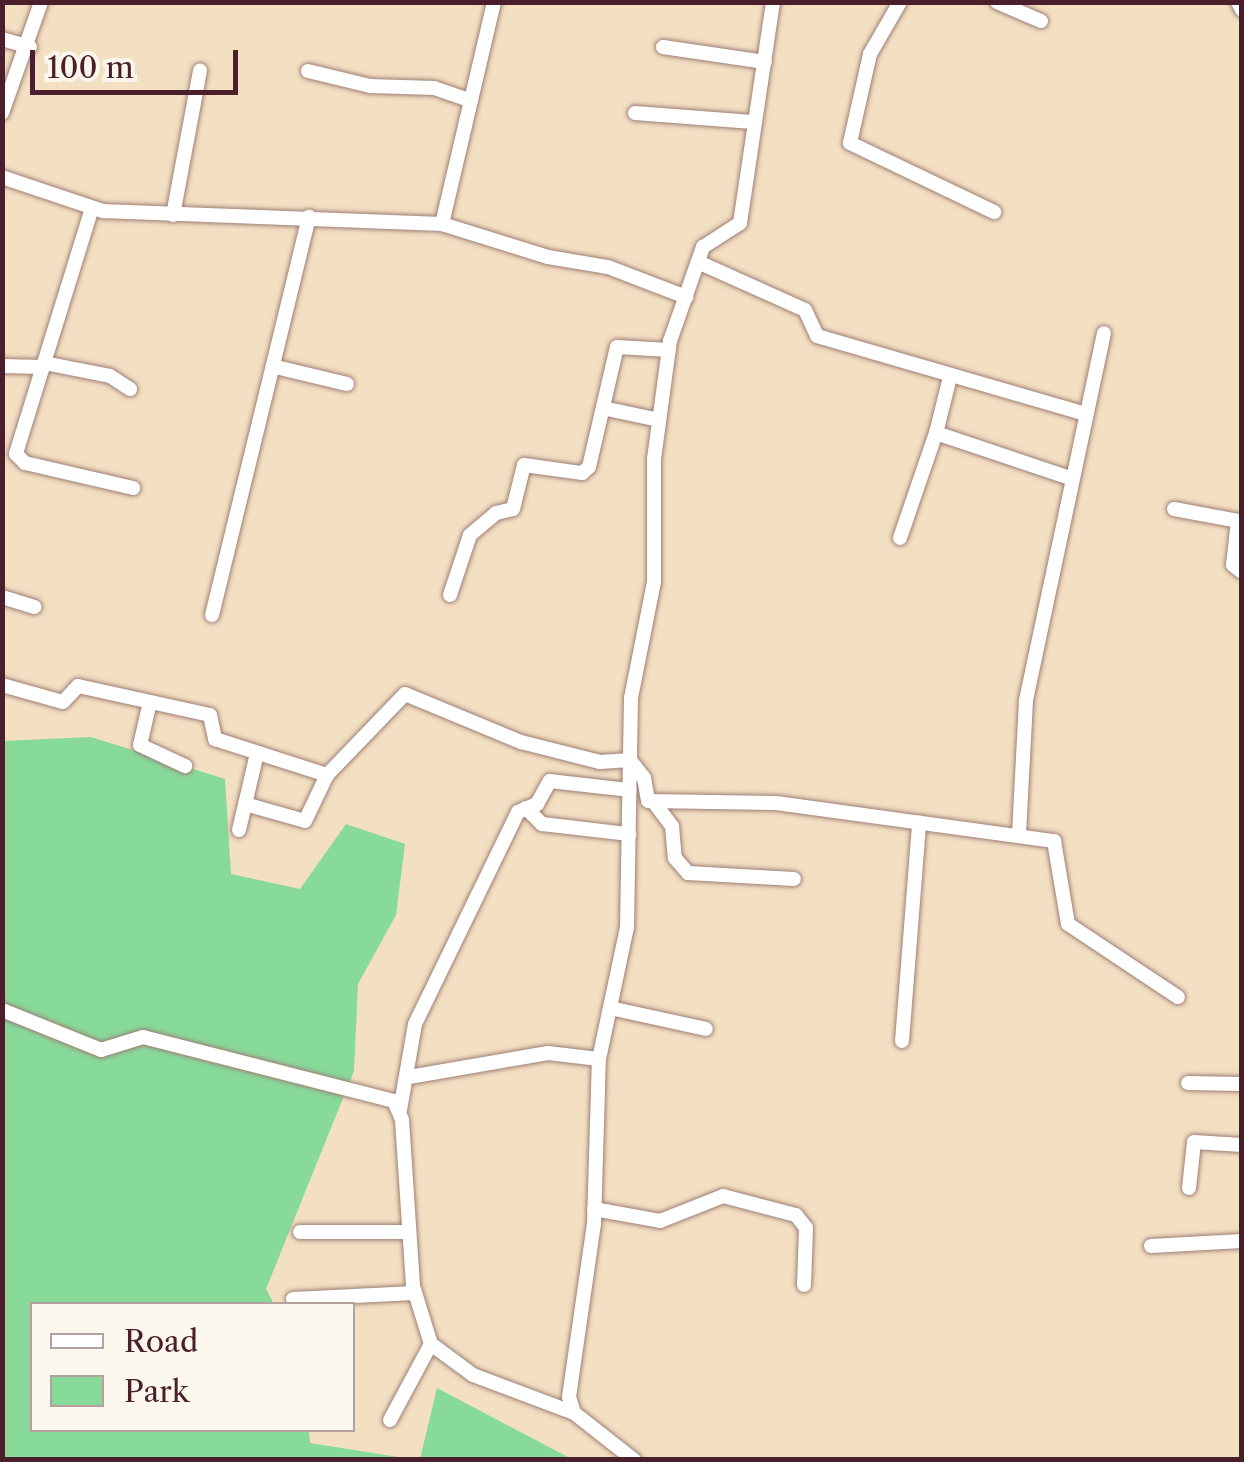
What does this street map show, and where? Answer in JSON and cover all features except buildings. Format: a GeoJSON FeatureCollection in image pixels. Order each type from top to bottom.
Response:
{"type":"FeatureCollection","features":[{"type":"Feature","properties":{"kind":"street"},"geometry":{"type":"LineString","coordinates":[[5,103],[30,47],[41,2]]}},
{"type":"Feature","properties":{"kind":"street"},"geometry":{"type":"LineString","coordinates":[[442,224],[494,2]]}},
{"type":"Feature","properties":{"kind":"street"},"geometry":{"type":"LineString","coordinates":[[574,1413],[570,1382],[594,1209],[599,1059],[626,927],[631,698],[654,582],[660,420],[669,350],[706,243],[740,223],[772,2]]}},
{"type":"Feature","properties":{"kind":"street"},"geometry":{"type":"LineString","coordinates":[[900,2],[870,54],[850,143],[994,212]]}},
{"type":"Feature","properties":{"kind":"street"},"geometry":{"type":"LineString","coordinates":[[997,2],[1041,21]]}},
{"type":"Feature","properties":{"kind":"street"},"geometry":{"type":"LineString","coordinates":[[1238,2],[1242,10]]}},
{"type":"Feature","properties":{"kind":"street"},"geometry":{"type":"LineString","coordinates":[[2,39],[30,47]]}},
{"type":"Feature","properties":{"kind":"street"},"geometry":{"type":"LineString","coordinates":[[663,47],[766,62]]}},
{"type":"Feature","properties":{"kind":"street"},"geometry":{"type":"LineString","coordinates":[[173,215],[200,71]]}},
{"type":"Feature","properties":{"kind":"street"},"geometry":{"type":"LineString","coordinates":[[308,72],[370,86],[434,88],[471,101]]}},
{"type":"Feature","properties":{"kind":"street"},"geometry":{"type":"LineString","coordinates":[[635,113],[753,122]]}},
{"type":"Feature","properties":{"kind":"street"},"geometry":{"type":"LineString","coordinates":[[2,177],[92,208],[173,215],[442,224],[548,257],[608,266],[686,297]]}},
{"type":"Feature","properties":{"kind":"street"},"geometry":{"type":"LineString","coordinates":[[92,208],[17,450],[20,461],[132,488]]}},
{"type":"Feature","properties":{"kind":"street"},"geometry":{"type":"LineString","coordinates":[[212,615],[276,367],[309,217]]}},
{"type":"Feature","properties":{"kind":"street"},"geometry":{"type":"LineString","coordinates":[[698,262],[805,310],[817,336],[1085,414]]}},
{"type":"Feature","properties":{"kind":"street"},"geometry":{"type":"LineString","coordinates":[[1019,834],[1026,700],[1070,478],[1104,333]]}},
{"type":"Feature","properties":{"kind":"street"},"geometry":{"type":"LineString","coordinates":[[450,595],[470,534],[496,513],[513,509],[527,462],[586,471],[618,347],[669,350]]}},
{"type":"Feature","properties":{"kind":"street"},"geometry":{"type":"LineString","coordinates":[[2,366],[43,365],[110,376],[130,389]]}},
{"type":"Feature","properties":{"kind":"street"},"geometry":{"type":"LineString","coordinates":[[276,367],[347,384]]}},
{"type":"Feature","properties":{"kind":"street"},"geometry":{"type":"LineString","coordinates":[[900,538],[936,433],[950,377]]}},
{"type":"Feature","properties":{"kind":"street"},"geometry":{"type":"LineString","coordinates":[[603,408],[660,420]]}},
{"type":"Feature","properties":{"kind":"street"},"geometry":{"type":"LineString","coordinates":[[936,433],[1070,478]]}},
{"type":"Feature","properties":{"kind":"street"},"geometry":{"type":"LineString","coordinates":[[1174,509],[1238,522],[1233,565],[1242,572]]}},
{"type":"Feature","properties":{"kind":"street"},"geometry":{"type":"LineString","coordinates":[[2,597],[34,607]]}},
{"type":"Feature","properties":{"kind":"street"},"geometry":{"type":"LineString","coordinates":[[2,685],[63,702],[78,686],[210,715],[214,739],[327,775]]}},
{"type":"Feature","properties":{"kind":"street"},"geometry":{"type":"LineString","coordinates":[[245,804],[305,821],[327,775],[405,694],[520,742],[607,764],[630,760]]}},
{"type":"Feature","properties":{"kind":"street"},"geometry":{"type":"LineString","coordinates":[[150,702],[140,745],[185,766]]}},
{"type":"Feature","properties":{"kind":"street"},"geometry":{"type":"LineString","coordinates":[[239,830],[257,753]]}},
{"type":"Feature","properties":{"kind":"street"},"geometry":{"type":"LineString","coordinates":[[630,760],[644,778],[644,798],[653,802],[776,803],[1019,834],[1058,843],[1074,930],[1178,997]]}},
{"type":"Feature","properties":{"kind":"street"},"geometry":{"type":"LineString","coordinates":[[629,790],[550,781],[537,804],[516,815],[415,1024],[410,1077],[400,1110],[414,1293],[431,1344],[473,1375],[574,1413],[634,1460]]}},
{"type":"Feature","properties":{"kind":"street"},"geometry":{"type":"LineString","coordinates":[[653,802],[672,826],[675,858],[688,873],[794,879]]}},
{"type":"Feature","properties":{"kind":"street"},"geometry":{"type":"LineString","coordinates":[[526,808],[542,824],[628,834]]}},
{"type":"Feature","properties":{"kind":"street"},"geometry":{"type":"LineString","coordinates":[[902,1041],[920,822]]}},
{"type":"Feature","properties":{"kind":"street"},"geometry":{"type":"LineString","coordinates":[[610,1008],[706,1029]]}},
{"type":"Feature","properties":{"kind":"street"},"geometry":{"type":"LineString","coordinates":[[2,1010],[101,1050],[143,1037],[394,1101],[400,1110]]}},
{"type":"Feature","properties":{"kind":"street"},"geometry":{"type":"LineString","coordinates":[[410,1077],[548,1052],[599,1059]]}},
{"type":"Feature","properties":{"kind":"street"},"geometry":{"type":"LineString","coordinates":[[1188,1083],[1242,1084]]}},
{"type":"Feature","properties":{"kind":"street"},"geometry":{"type":"LineString","coordinates":[[1189,1188],[1194,1142],[1242,1145]]}},
{"type":"Feature","properties":{"kind":"street"},"geometry":{"type":"LineString","coordinates":[[594,1209],[660,1221],[723,1196],[796,1215],[806,1228],[804,1285]]}},
{"type":"Feature","properties":{"kind":"street"},"geometry":{"type":"LineString","coordinates":[[300,1232],[410,1232]]}},
{"type":"Feature","properties":{"kind":"street"},"geometry":{"type":"LineString","coordinates":[[1151,1246],[1242,1240]]}},
{"type":"Feature","properties":{"kind":"street"},"geometry":{"type":"LineString","coordinates":[[293,1299],[414,1293]]}},
{"type":"Feature","properties":{"kind":"street"},"geometry":{"type":"LineString","coordinates":[[390,1420],[431,1344]]}},
{"type":"Feature","properties":{"kind":"green space"},"geometry":{"type":"Polygon","coordinates":[[[91,737],[225,779],[231,874],[300,889],[346,824],[405,844],[396,915],[358,984],[354,1071],[266,1289],[273,1302],[30,1302],[30,1432],[309,1432],[310,1443],[411,1459],[3,1459],[2,741],[91,737]]]}},
{"type":"Feature","properties":{"kind":"green space"},"geometry":{"type":"Polygon","coordinates":[[[437,1388],[568,1457],[571,1459],[420,1459],[437,1388]]]}}]}
